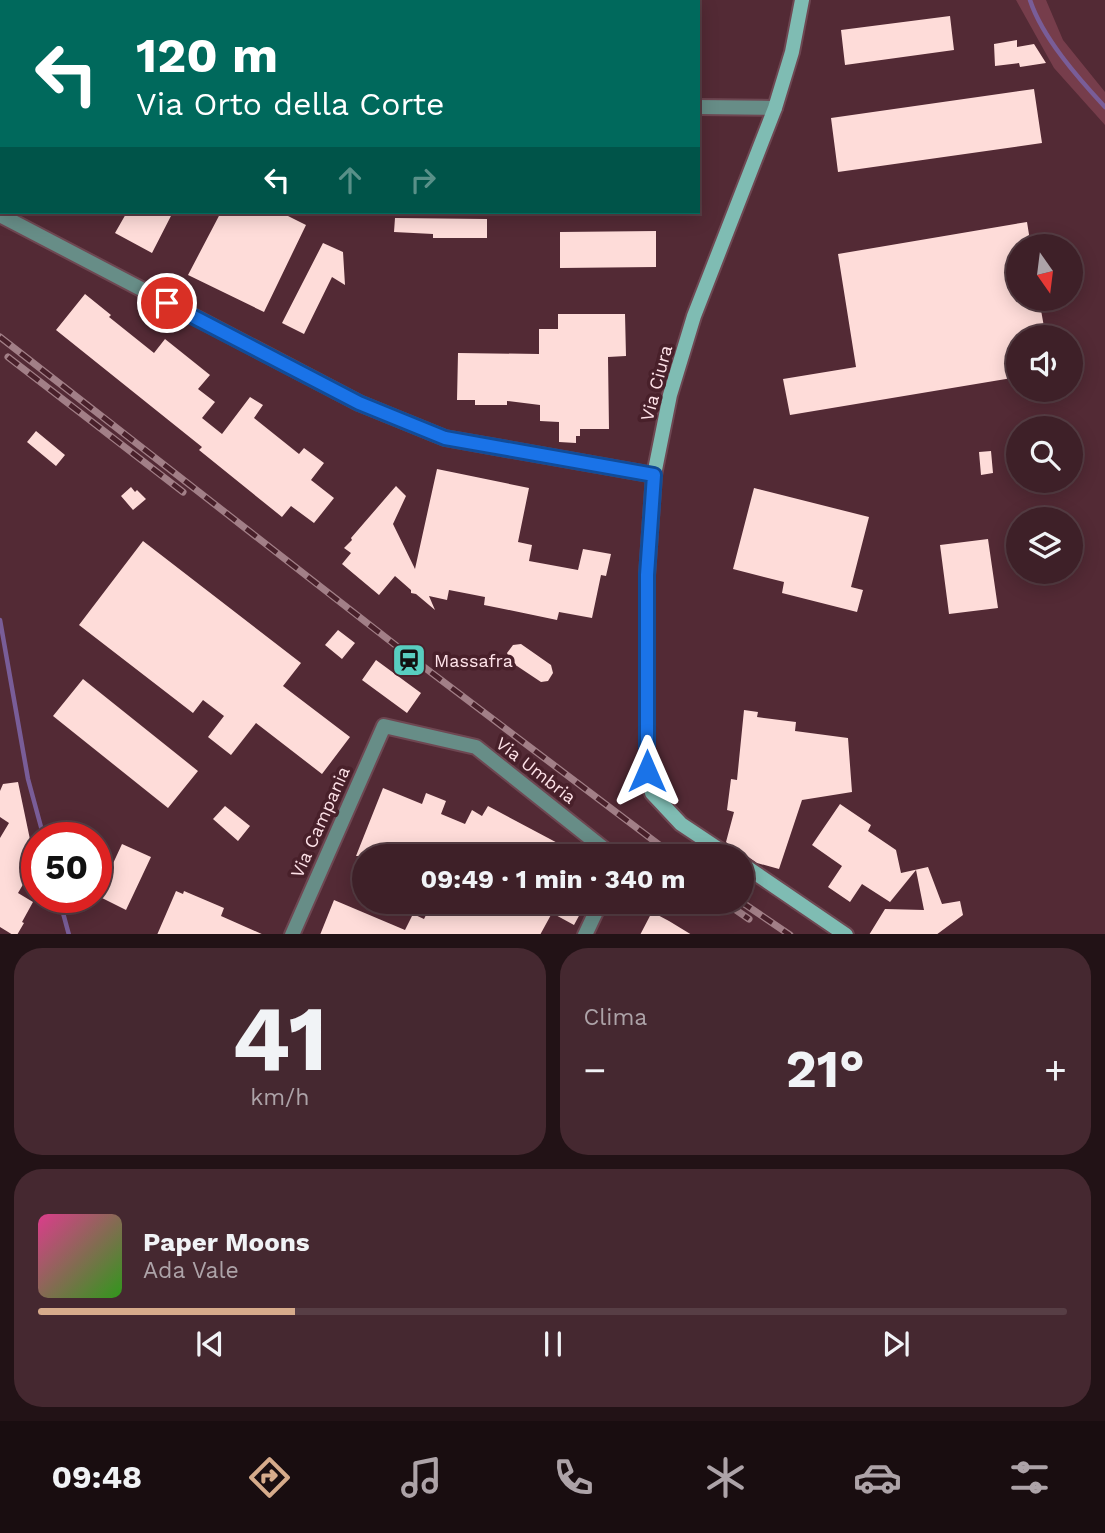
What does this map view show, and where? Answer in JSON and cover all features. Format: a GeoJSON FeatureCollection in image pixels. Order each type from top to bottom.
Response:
{"type":"FeatureCollection","features":[{"type":"Feature","properties":{"kind":"main road","name":"Via Ciura"},"geometry":{"type":"LineString","coordinates":[[711,844],[681,824],[652,793],[647,771],[647,575],[654,475],[670,395],[694,316],[775,108],[792,52],[802,0]]}},
{"type":"Feature","properties":{"kind":"main road"},"geometry":{"type":"LineString","coordinates":[[754,872],[846,934]]}},
{"type":"Feature","properties":{"kind":"street"},"geometry":{"type":"LineString","coordinates":[[700,107],[775,108]]}},
{"type":"Feature","properties":{"kind":"street"},"geometry":{"type":"LineString","coordinates":[[0,215],[359,403],[445,438],[654,475]]}},
{"type":"Feature","properties":{"kind":"street","name":"Via Umbria"},"geometry":{"type":"LineString","coordinates":[[384,726],[476,747],[597,844]]}},
{"type":"Feature","properties":{"kind":"street","name":"Via Campania"},"geometry":{"type":"LineString","coordinates":[[292,934],[384,726]]}},
{"type":"Feature","properties":{"kind":"street"},"geometry":{"type":"LineString","coordinates":[[584,934],[594,914]]}},
{"type":"Feature","properties":{"kind":"shaded area"},"geometry":{"type":"Polygon","coordinates":[[[1016,0],[1046,0],[1063,40],[1105,92],[1105,125],[1054,68],[1016,0]]]}},
{"type":"Feature","properties":{"kind":"building"},"geometry":{"type":"Polygon","coordinates":[[[950,16],[954,50],[845,65],[841,30],[950,16]]]}},
{"type":"Feature","properties":{"kind":"building"},"geometry":{"type":"Polygon","coordinates":[[[1017,40],[1017,47],[1034,44],[1046,63],[1020,67],[1019,63],[995,66],[994,44],[1017,40]]]}},
{"type":"Feature","properties":{"kind":"building"},"geometry":{"type":"Polygon","coordinates":[[[1034,89],[1042,143],[838,172],[831,118],[1034,89]]]}},
{"type":"Feature","properties":{"kind":"building"},"geometry":{"type":"Polygon","coordinates":[[[126,214],[172,214],[152,253],[115,233],[126,214]]]}},
{"type":"Feature","properties":{"kind":"building"},"geometry":{"type":"Polygon","coordinates":[[[220,214],[284,214],[306,225],[264,312],[188,275],[220,214]]]}},
{"type":"Feature","properties":{"kind":"building"},"geometry":{"type":"Polygon","coordinates":[[[395,218],[487,219],[487,238],[433,238],[433,234],[394,232],[395,218]]]}},
{"type":"Feature","properties":{"kind":"building"},"geometry":{"type":"Polygon","coordinates":[[[1027,222],[1029,234],[1006,234],[1006,312],[1041,312],[1044,325],[1006,325],[1006,379],[790,415],[783,379],[856,367],[838,254],[1027,222]]]}},
{"type":"Feature","properties":{"kind":"building"},"geometry":{"type":"Polygon","coordinates":[[[656,231],[656,267],[560,268],[560,232],[656,231]]]}},
{"type":"Feature","properties":{"kind":"building"},"geometry":{"type":"Polygon","coordinates":[[[323,243],[343,252],[345,285],[332,277],[304,334],[282,323],[323,243]]]}},
{"type":"Feature","properties":{"kind":"building"},"geometry":{"type":"Polygon","coordinates":[[[85,294],[154,353],[165,339],[210,375],[198,389],[215,402],[202,418],[222,434],[250,397],[263,405],[254,418],[299,454],[304,448],[324,463],[311,480],[334,498],[314,523],[291,506],[282,517],[199,450],[202,447],[56,330],[85,294]]]}},
{"type":"Feature","properties":{"kind":"building"},"geometry":{"type":"Polygon","coordinates":[[[558,314],[625,314],[626,356],[608,357],[609,429],[580,429],[576,443],[559,442],[559,422],[540,421],[540,405],[507,401],[507,405],[475,405],[475,400],[457,400],[458,353],[539,354],[539,329],[558,329],[558,314]]]}},
{"type":"Feature","properties":{"kind":"building"},"geometry":{"type":"Polygon","coordinates":[[[36,431],[65,455],[56,466],[27,442],[36,431]]]}},
{"type":"Feature","properties":{"kind":"building"},"geometry":{"type":"Polygon","coordinates":[[[991,451],[993,473],[981,475],[979,452],[991,451]]]}},
{"type":"Feature","properties":{"kind":"building"},"geometry":{"type":"Polygon","coordinates":[[[437,469],[529,488],[518,542],[532,545],[529,561],[578,570],[583,549],[611,554],[606,576],[601,575],[592,618],[559,612],[557,620],[484,605],[485,597],[449,590],[447,600],[429,596],[435,610],[411,593],[395,576],[379,595],[342,564],[351,553],[344,548],[396,486],[406,496],[393,524],[415,569],[437,469]]]}},
{"type":"Feature","properties":{"kind":"building"},"geometry":{"type":"Polygon","coordinates":[[[131,487],[146,499],[133,510],[121,496],[131,487]]]}},
{"type":"Feature","properties":{"kind":"building"},"geometry":{"type":"Polygon","coordinates":[[[754,488],[869,517],[851,587],[863,590],[857,612],[782,593],[784,582],[733,569],[754,488]]]}},
{"type":"Feature","properties":{"kind":"building"},"geometry":{"type":"Polygon","coordinates":[[[988,539],[998,608],[949,614],[940,545],[988,539]]]}},
{"type":"Feature","properties":{"kind":"building"},"geometry":{"type":"Polygon","coordinates":[[[143,541],[301,663],[283,686],[350,737],[322,774],[256,723],[231,755],[208,737],[224,716],[203,700],[193,713],[79,625],[143,541]]]}},
{"type":"Feature","properties":{"kind":"building"},"geometry":{"type":"Polygon","coordinates":[[[338,630],[355,643],[342,659],[325,645],[338,630]]]}},
{"type":"Feature","properties":{"kind":"building"},"geometry":{"type":"Polygon","coordinates":[[[521,644],[551,665],[553,673],[548,681],[541,682],[511,662],[507,653],[513,645],[521,644]]]}},
{"type":"Feature","properties":{"kind":"building"},"geometry":{"type":"Polygon","coordinates":[[[376,660],[421,693],[407,713],[362,680],[376,660]]]}},
{"type":"Feature","properties":{"kind":"building"},"geometry":{"type":"Polygon","coordinates":[[[83,679],[198,771],[168,808],[53,716],[83,679]]]}},
{"type":"Feature","properties":{"kind":"building"},"geometry":{"type":"Polygon","coordinates":[[[744,710],[758,712],[757,717],[796,722],[795,731],[848,738],[852,792],[802,800],[779,869],[754,861],[754,844],[726,842],[734,812],[727,810],[731,779],[737,780],[744,710]]]}},
{"type":"Feature","properties":{"kind":"building"},"geometry":{"type":"Polygon","coordinates":[[[18,782],[26,822],[21,822],[21,888],[18,893],[21,895],[21,913],[27,913],[18,934],[11,934],[0,927],[0,838],[9,823],[0,817],[0,791],[3,784],[18,782]]]}},
{"type":"Feature","properties":{"kind":"building"},"geometry":{"type":"Polygon","coordinates":[[[383,788],[422,804],[426,793],[446,801],[441,814],[465,824],[472,810],[482,816],[488,806],[559,844],[361,844],[383,788]]]}},
{"type":"Feature","properties":{"kind":"building"},"geometry":{"type":"Polygon","coordinates":[[[840,804],[871,825],[868,831],[896,850],[901,873],[928,867],[942,904],[960,901],[963,915],[937,934],[870,934],[885,909],[924,910],[916,870],[890,902],[862,884],[850,902],[828,887],[842,866],[812,845],[840,804]]]}},
{"type":"Feature","properties":{"kind":"building"},"geometry":{"type":"Polygon","coordinates":[[[225,806],[250,826],[238,841],[213,819],[225,806]]]}},
{"type":"Feature","properties":{"kind":"building"},"geometry":{"type":"Polygon","coordinates":[[[122,844],[151,857],[126,910],[112,903],[112,866],[122,844]]]}},
{"type":"Feature","properties":{"kind":"building"},"geometry":{"type":"Polygon","coordinates":[[[176,891],[183,894],[184,891],[224,908],[221,916],[262,934],[157,934],[176,891]]]}},
{"type":"Feature","properties":{"kind":"building"},"geometry":{"type":"Polygon","coordinates":[[[334,900],[352,908],[352,914],[367,914],[405,930],[413,914],[424,919],[426,914],[551,914],[541,934],[320,934],[334,900]]]}},
{"type":"Feature","properties":{"kind":"building"},"geometry":{"type":"Polygon","coordinates":[[[554,914],[580,914],[574,925],[554,914]]]}},
{"type":"Feature","properties":{"kind":"building"},"geometry":{"type":"Polygon","coordinates":[[[651,914],[656,914],[690,934],[641,934],[651,914]]]}},
{"type":"Feature","properties":{"kind":"waterway"},"geometry":{"type":"LineString","coordinates":[[1030,0],[1052,42],[1105,107]]}},
{"type":"Feature","properties":{"kind":"waterway"},"geometry":{"type":"LineString","coordinates":[[0,620],[28,779],[40,822]]}},
{"type":"Feature","properties":{"kind":"waterway"},"geometry":{"type":"LineString","coordinates":[[63,913],[69,934]]}},
{"type":"Feature","properties":{"kind":"railway"},"geometry":{"type":"LineString","coordinates":[[0,337],[412,658],[658,844]]}},
{"type":"Feature","properties":{"kind":"railway"},"geometry":{"type":"LineString","coordinates":[[8,357],[183,492]]}},
{"type":"Feature","properties":{"kind":"railway"},"geometry":{"type":"LineString","coordinates":[[754,911],[789,934]]}},
{"type":"Feature","properties":{"kind":"railway"},"geometry":{"type":"LineString","coordinates":[[742,914],[749,919]]}},
{"type":"Feature","properties":{"kind":"place","name":"Massafra"},"geometry":{"type":"Point","coordinates":[409,660]}},
{"type":"Feature","properties":{"kind":"route"},"geometry":{"type":"LineString","coordinates":[[167,303],[359,403],[445,438],[654,475],[647,575],[647,771]]}}]}
